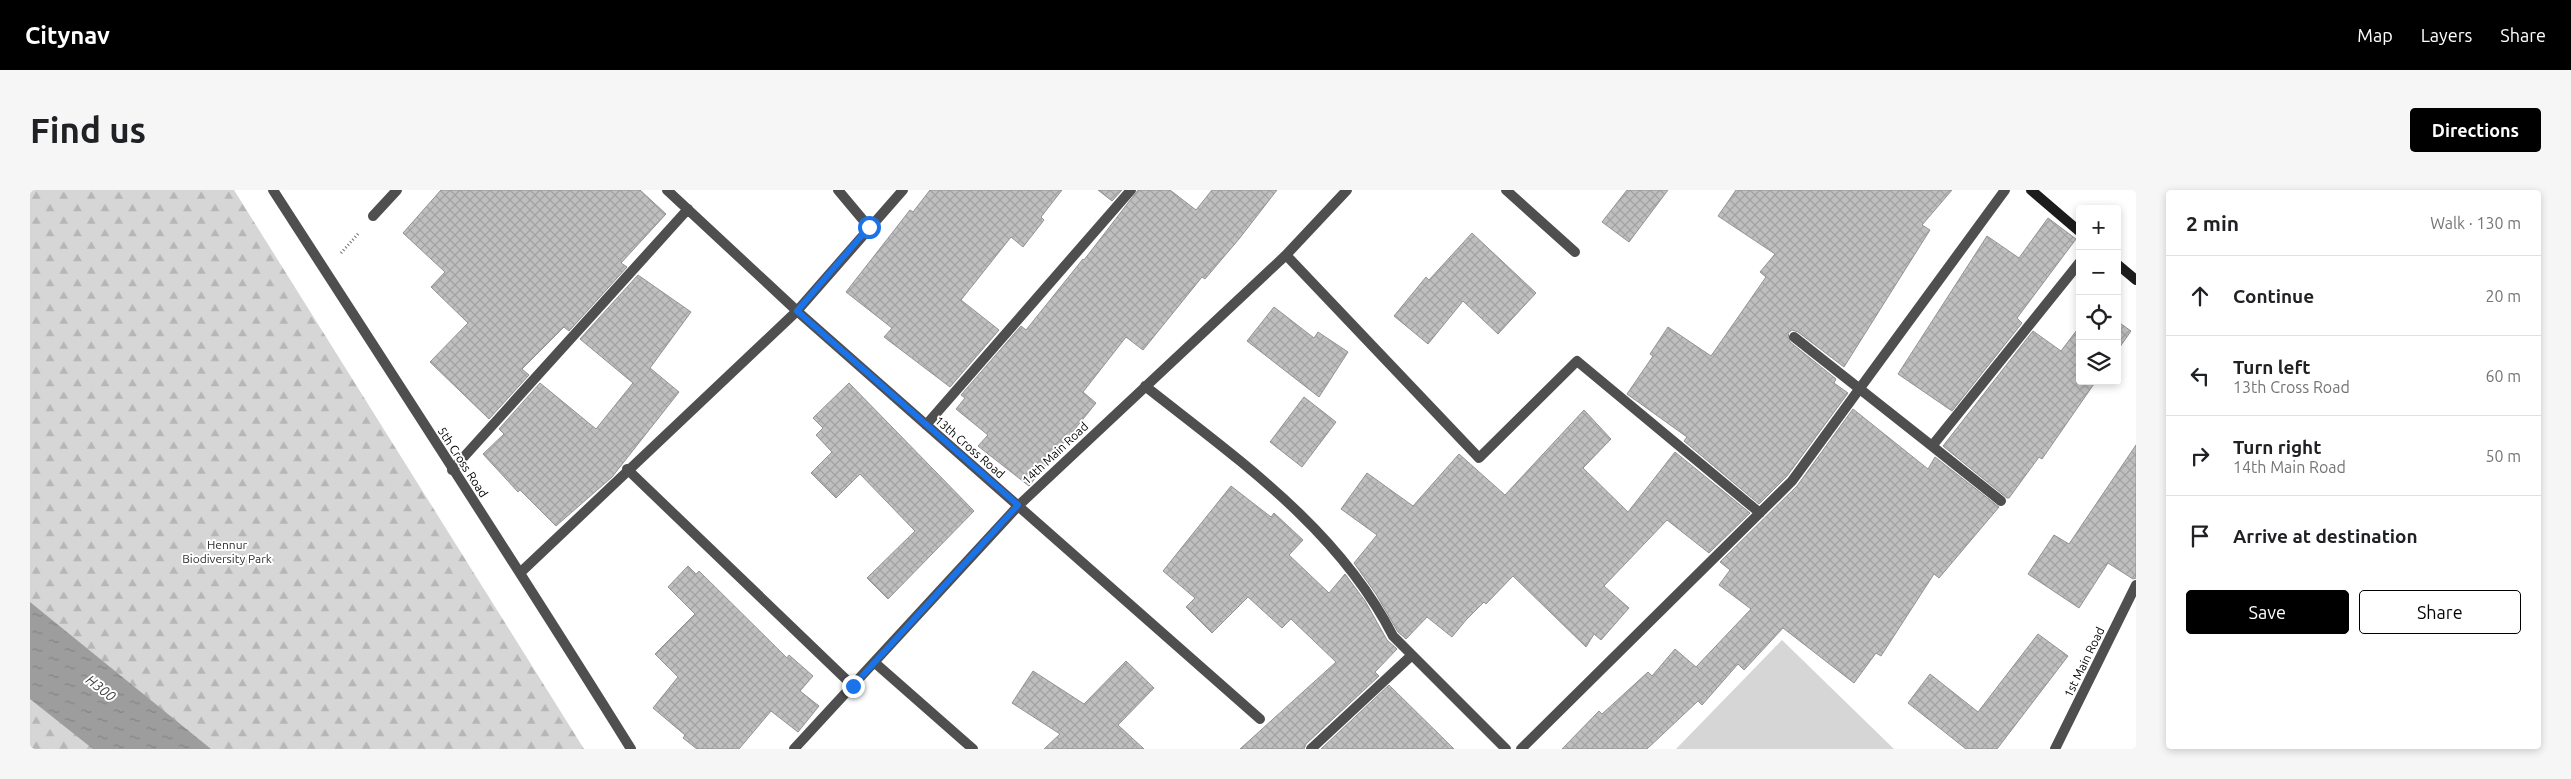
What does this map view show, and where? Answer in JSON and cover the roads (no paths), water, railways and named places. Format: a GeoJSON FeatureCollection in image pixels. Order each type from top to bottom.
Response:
{"type":"FeatureCollection","features":[{"type":"Feature","properties":{"kind":"main road"},"geometry":{"type":"LineString","coordinates":[[2031,190],[2076,229]]}},
{"type":"Feature","properties":{"kind":"main road"},"geometry":{"type":"LineString","coordinates":[[2121,267],[2136,280]]}},
{"type":"Feature","properties":{"kind":"street","name":"5th Cross Road"},"geometry":{"type":"LineString","coordinates":[[273,190],[452,470],[521,572],[631,749]]}},
{"type":"Feature","properties":{"kind":"street"},"geometry":{"type":"LineString","coordinates":[[373,216],[397,190]]}},
{"type":"Feature","properties":{"kind":"street","name":"13th Cross Road"},"geometry":{"type":"LineString","coordinates":[[667,190],[797,311],[1260,719]]}},
{"type":"Feature","properties":{"kind":"street"},"geometry":{"type":"LineString","coordinates":[[838,190],[869,227]]}},
{"type":"Feature","properties":{"kind":"street"},"geometry":{"type":"LineString","coordinates":[[521,572],[627,469],[797,311],[903,190]]}},
{"type":"Feature","properties":{"kind":"street"},"geometry":{"type":"LineString","coordinates":[[926,425],[1131,190]]}},
{"type":"Feature","properties":{"kind":"street","name":"14th Main Road"},"geometry":{"type":"LineString","coordinates":[[794,749],[1018,505],[1286,255],[1347,190]]}},
{"type":"Feature","properties":{"kind":"street"},"geometry":{"type":"LineString","coordinates":[[1506,190],[1574,252]]}},
{"type":"Feature","properties":{"kind":"street"},"geometry":{"type":"LineString","coordinates":[[1521,749],[1792,481],[2005,190]]}},
{"type":"Feature","properties":{"kind":"street"},"geometry":{"type":"LineString","coordinates":[[452,470],[688,209]]}},
{"type":"Feature","properties":{"kind":"street"},"geometry":{"type":"LineString","coordinates":[[1286,255],[1478,458],[1577,361],[1760,513]]}},
{"type":"Feature","properties":{"kind":"street"},"geometry":{"type":"LineString","coordinates":[[1932,446],[2076,267]]}},
{"type":"Feature","properties":{"kind":"street"},"geometry":{"type":"LineString","coordinates":[[1794,336],[2001,501]]}},
{"type":"Feature","properties":{"kind":"street"},"geometry":{"type":"LineString","coordinates":[[1145,386],[1260,477],[1317,531],[1354,575],[1383,617],[1393,636],[1506,749]]}},
{"type":"Feature","properties":{"kind":"street"},"geometry":{"type":"LineString","coordinates":[[627,469],[853,686]]}},
{"type":"Feature","properties":{"kind":"street","name":"1st Main Road"},"geometry":{"type":"LineString","coordinates":[[2055,749],[2136,585]]}},
{"type":"Feature","properties":{"kind":"street"},"geometry":{"type":"LineString","coordinates":[[1311,749],[1412,655]]}},
{"type":"Feature","properties":{"kind":"street"},"geometry":{"type":"LineString","coordinates":[[874,662],[973,749]]}},
{"type":"Feature","properties":{"kind":"water","name":"H300"},"geometry":{"type":"Polygon","coordinates":[[[30,602],[211,749],[93,749],[30,699],[30,602]]]}},
{"type":"Feature","properties":{"kind":"park label","name":"Hennur Biodiversity Park"},"geometry":{"type":"Point","coordinates":[227,551]}}]}
